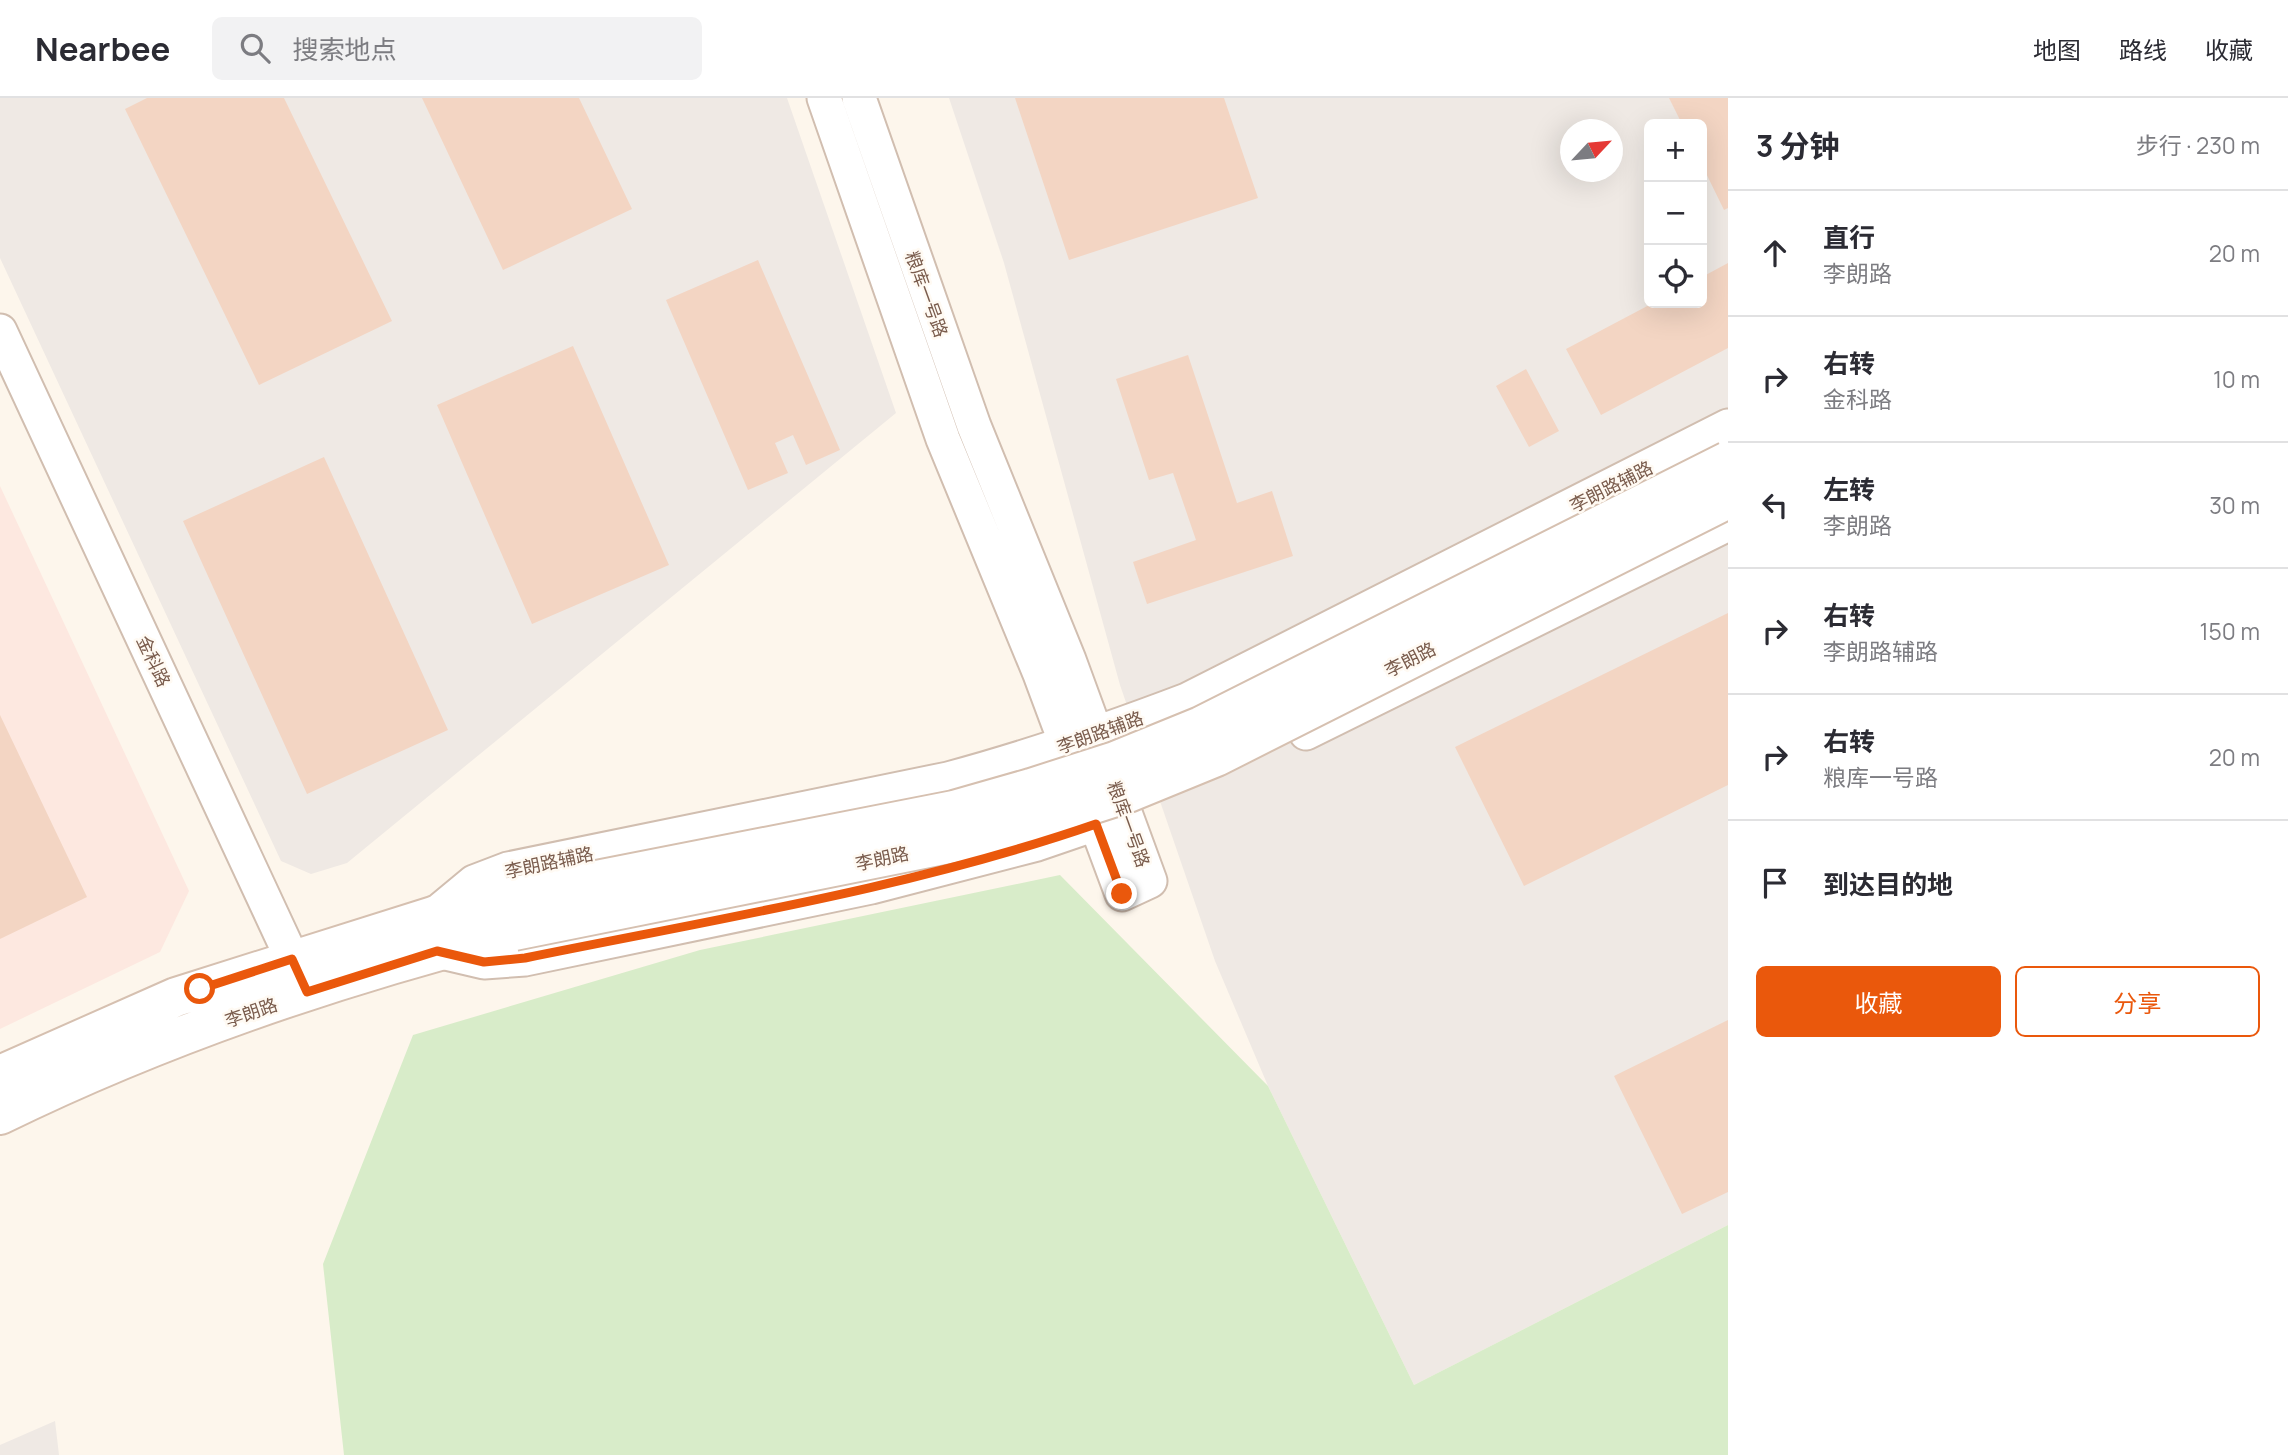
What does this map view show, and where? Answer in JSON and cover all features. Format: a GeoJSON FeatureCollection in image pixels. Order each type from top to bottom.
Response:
{"type":"FeatureCollection","features":[{"type":"Feature","properties":{"kind":"street","name":"粮库一号路"},"geometry":{"type":"LineString","coordinates":[[824,98],[943,439],[1040,674],[1081,739]]}},
{"type":"Feature","properties":{"kind":"street","name":"粮库一号路"},"geometry":{"type":"LineString","coordinates":[[859,98],[974,426],[1069,660],[1081,739],[1110,819]]}},
{"type":"Feature","properties":{"kind":"street","name":"金科路"},"geometry":{"type":"LineString","coordinates":[[0,331],[300,976]]}},
{"type":"Feature","properties":{"kind":"street","name":"李朗路辅路"},"geometry":{"type":"LineString","coordinates":[[435,933],[474,882],[508,869],[948,779],[1017,761],[1187,700],[1728,426]]}},
{"type":"Feature","properties":{"kind":"street","name":"李朗路"},"geometry":{"type":"LineString","coordinates":[[0,1075],[176,997],[300,976],[435,933],[954,810],[1115,761],[1201,726],[1728,461]]}},
{"type":"Feature","properties":{"kind":"street","name":"李朗路"},"geometry":{"type":"LineString","coordinates":[[512,914],[963,841],[1041,821],[1128,793],[1216,757],[1728,499]]}},
{"type":"Feature","properties":{"kind":"street"},"geometry":{"type":"LineString","coordinates":[[435,933],[484,962],[525,958],[870,887],[1037,844],[1110,819],[1220,775],[1728,524]]}},
{"type":"Feature","properties":{"kind":"street","name":"李朗路"},"geometry":{"type":"LineString","coordinates":[[0,1115],[47,1092],[192,1032],[300,976]]}},
{"type":"Feature","properties":{"kind":"shaded area"},"geometry":{"type":"Polygon","coordinates":[[[0,98],[787,98],[896,413],[347,863],[311,874],[281,861],[0,258],[0,98]]]}},
{"type":"Feature","properties":{"kind":"shaded area"},"geometry":{"type":"Polygon","coordinates":[[[949,98],[1728,98],[1728,1225],[1414,1385],[1268,1086],[1215,961],[1120,685],[1004,263],[949,98]]]}},
{"type":"Feature","properties":{"kind":"shaded area"},"geometry":{"type":"Polygon","coordinates":[[[0,486],[189,891],[160,952],[0,1029],[0,486]]]}},
{"type":"Feature","properties":{"kind":"shaded area"},"geometry":{"type":"Polygon","coordinates":[[[55,1421],[59,1455],[0,1455],[0,1445],[55,1421]]]}},
{"type":"Feature","properties":{"kind":"green space"},"geometry":{"type":"Polygon","coordinates":[[[1060,875],[1268,1086],[1414,1385],[1728,1225],[1728,1455],[344,1455],[323,1264],[413,1035],[700,950],[1060,875]]]}},
{"type":"Feature","properties":{"kind":"building"},"geometry":{"type":"Polygon","coordinates":[[[147,98],[284,98],[392,321],[259,385],[125,109],[147,98]]]}},
{"type":"Feature","properties":{"kind":"building"},"geometry":{"type":"Polygon","coordinates":[[[422,98],[579,98],[632,209],[503,270],[422,98]]]}},
{"type":"Feature","properties":{"kind":"building"},"geometry":{"type":"Polygon","coordinates":[[[1015,98],[1224,98],[1258,198],[1069,260],[1015,98]]]}},
{"type":"Feature","properties":{"kind":"building"},"geometry":{"type":"Polygon","coordinates":[[[1669,98],[1728,98],[1728,208],[1724,210],[1707,175],[1707,119],[1680,119],[1669,98]]]}},
{"type":"Feature","properties":{"kind":"building"},"geometry":{"type":"Polygon","coordinates":[[[758,260],[840,450],[806,465],[793,435],[775,443],[788,473],[748,490],[666,300],[758,260]]]}},
{"type":"Feature","properties":{"kind":"building"},"geometry":{"type":"Polygon","coordinates":[[[1728,263],[1728,348],[1601,415],[1566,349],[1644,308],[1707,308],[1707,274],[1728,263]]]}},
{"type":"Feature","properties":{"kind":"building"},"geometry":{"type":"Polygon","coordinates":[[[573,346],[669,565],[532,624],[437,405],[573,346]]]}},
{"type":"Feature","properties":{"kind":"building"},"geometry":{"type":"Polygon","coordinates":[[[1188,355],[1237,503],[1272,491],[1293,556],[1147,604],[1133,562],[1196,540],[1173,473],[1149,480],[1116,379],[1188,355]]]}},
{"type":"Feature","properties":{"kind":"building"},"geometry":{"type":"Polygon","coordinates":[[[1526,369],[1559,431],[1529,447],[1496,386],[1526,369]]]}},
{"type":"Feature","properties":{"kind":"building"},"geometry":{"type":"Polygon","coordinates":[[[324,457],[448,730],[307,794],[183,521],[324,457]]]}},
{"type":"Feature","properties":{"kind":"building"},"geometry":{"type":"Polygon","coordinates":[[[1728,613],[1728,785],[1524,886],[1455,747],[1728,613]]]}},
{"type":"Feature","properties":{"kind":"building"},"geometry":{"type":"Polygon","coordinates":[[[0,715],[87,897],[0,939],[0,715]]]}},
{"type":"Feature","properties":{"kind":"building"},"geometry":{"type":"Polygon","coordinates":[[[1728,1020],[1728,1192],[1682,1214],[1614,1076],[1728,1020]]]}},
{"type":"Feature","properties":{"kind":"route"},"geometry":{"type":"LineString","coordinates":[[200,989],[292,959],[307,992],[437,951],[484,962],[525,958],[870,887],[974,862],[1096,824],[1122,894]]}}]}
